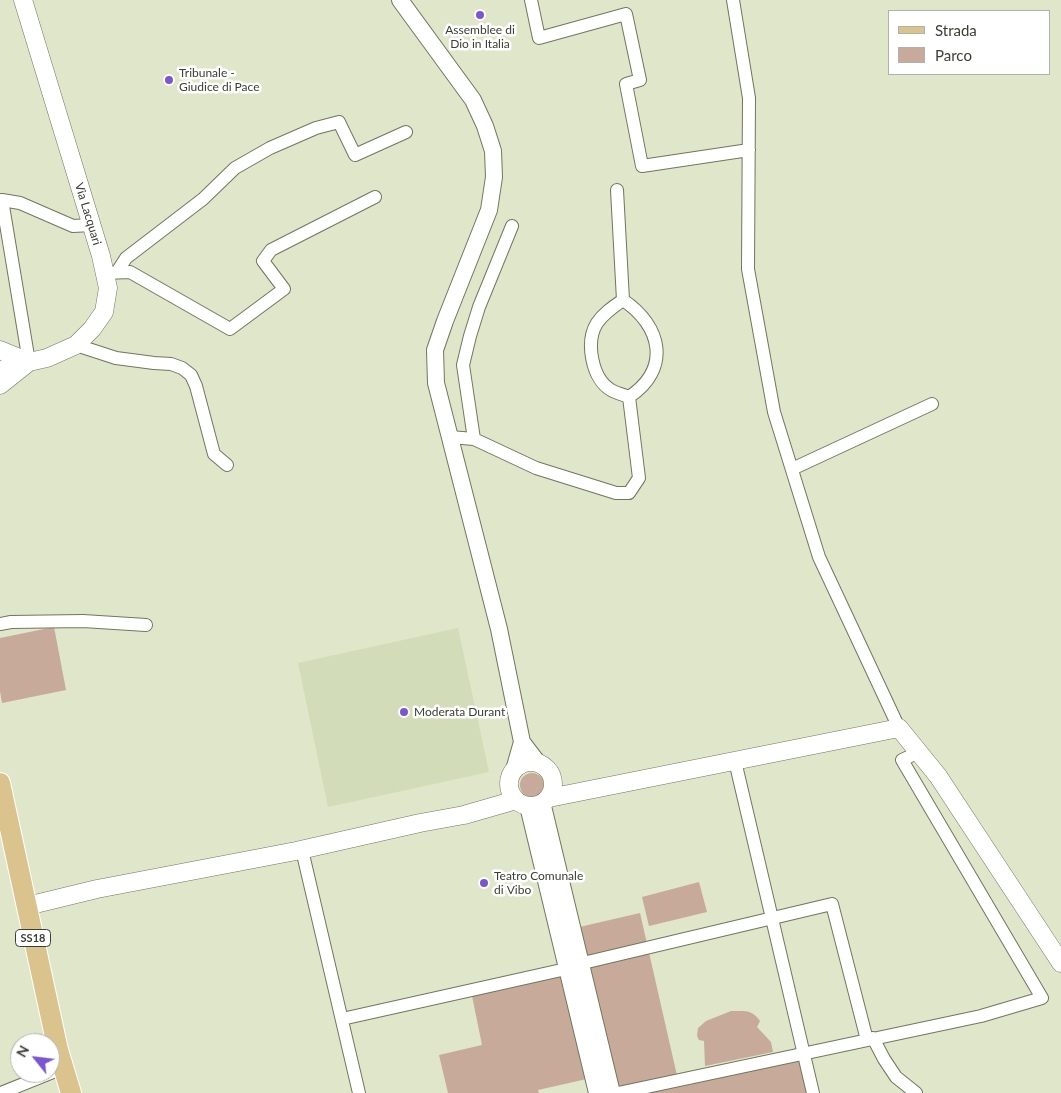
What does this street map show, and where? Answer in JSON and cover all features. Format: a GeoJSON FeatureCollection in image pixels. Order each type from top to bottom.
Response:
{"type":"FeatureCollection","features":[{"type":"Feature","properties":{"kind":"main road","name":"Via Lacquari"},"geometry":{"type":"LineString","coordinates":[[23,0],[92,225],[111,273],[104,312],[92,329],[76,345],[47,358],[30,362]]}},
{"type":"Feature","properties":{"kind":"main road"},"geometry":{"type":"LineString","coordinates":[[0,350],[30,362]]}},
{"type":"Feature","properties":{"kind":"main road"},"geometry":{"type":"LineString","coordinates":[[0,385],[30,362]]}},
{"type":"Feature","properties":{"kind":"main road"},"geometry":{"type":"LineString","coordinates":[[26,906],[96,889],[302,850],[420,823],[534,802],[899,728],[938,776],[1061,963]]}},
{"type":"Feature","properties":{"kind":"main road"},"geometry":{"type":"LineString","coordinates":[[464,815],[496,798],[512,774],[525,763],[543,767],[572,784],[601,787]]}},
{"type":"Feature","properties":{"kind":"main road"},"geometry":{"type":"LineString","coordinates":[[534,802],[553,784],[543,767]]}},
{"type":"Feature","properties":{"kind":"main road"},"geometry":{"type":"LineString","coordinates":[[512,774],[511,792],[534,802]]}},
{"type":"Feature","properties":{"kind":"main road","name":"SS18"},"geometry":{"type":"LineString","coordinates":[[0,783],[58,1050],[71,1093]]}},
{"type":"Feature","properties":{"kind":"street"},"geometry":{"type":"LineString","coordinates":[[400,0],[473,100],[485,126],[493,151],[494,177],[490,210],[435,350],[436,383],[500,629],[522,742],[512,774]]}},
{"type":"Feature","properties":{"kind":"street"},"geometry":{"type":"LineString","coordinates":[[531,0],[539,38],[626,14],[640,80],[626,84],[642,166],[748,150]]}},
{"type":"Feature","properties":{"kind":"street"},"geometry":{"type":"LineString","coordinates":[[733,0],[749,98],[748,269],[774,412],[818,557],[899,728]]}},
{"type":"Feature","properties":{"kind":"street"},"geometry":{"type":"LineString","coordinates":[[111,273],[126,258],[203,199],[235,168],[270,148],[316,128],[339,122],[355,155],[406,132]]}},
{"type":"Feature","properties":{"kind":"street"},"geometry":{"type":"LineString","coordinates":[[617,190],[623,300],[642,315],[652,329],[656,344],[657,360],[650,376],[640,390],[629,398]]}},
{"type":"Feature","properties":{"kind":"street"},"geometry":{"type":"LineString","coordinates":[[111,273],[130,272],[230,329],[284,289],[263,261],[271,250],[375,197]]}},
{"type":"Feature","properties":{"kind":"street"},"geometry":{"type":"LineString","coordinates":[[30,362],[2,200],[20,203],[74,226],[92,225]]}},
{"type":"Feature","properties":{"kind":"street"},"geometry":{"type":"LineString","coordinates":[[474,440],[463,365],[479,307],[512,226]]}},
{"type":"Feature","properties":{"kind":"street"},"geometry":{"type":"LineString","coordinates":[[623,300],[609,309],[596,325],[591,342],[593,360],[597,374],[602,382],[611,390],[629,398]]}},
{"type":"Feature","properties":{"kind":"street"},"geometry":{"type":"LineString","coordinates":[[76,345],[116,358],[154,364],[171,364],[182,368],[191,375],[196,386],[214,454],[227,466]]}},
{"type":"Feature","properties":{"kind":"street","name":"Via Lacquari"},"geometry":{"type":"LineString","coordinates":[[0,369],[30,362]]}},
{"type":"Feature","properties":{"kind":"street"},"geometry":{"type":"LineString","coordinates":[[450,437],[474,440],[536,468],[616,493],[629,493],[639,478],[629,398]]}},
{"type":"Feature","properties":{"kind":"street"},"geometry":{"type":"LineString","coordinates":[[792,469],[932,404]]}},
{"type":"Feature","properties":{"kind":"street"},"geometry":{"type":"LineString","coordinates":[[0,624],[11,622],[83,621],[146,625]]}},
{"type":"Feature","properties":{"kind":"street"},"geometry":{"type":"LineString","coordinates":[[522,742],[543,767]]}},
{"type":"Feature","properties":{"kind":"street"},"geometry":{"type":"LineString","coordinates":[[618,1093],[982,1016],[1042,998],[902,760],[919,752]]}},
{"type":"Feature","properties":{"kind":"street"},"geometry":{"type":"LineString","coordinates":[[735,761],[813,1093]]}},
{"type":"Feature","properties":{"kind":"street"},"geometry":{"type":"LineString","coordinates":[[534,802],[584,963],[614,1093]]}},
{"type":"Feature","properties":{"kind":"street"},"geometry":{"type":"LineString","coordinates":[[534,802],[566,969],[595,1093]]}},
{"type":"Feature","properties":{"kind":"street"},"geometry":{"type":"LineString","coordinates":[[534,802],[604,1093]]}},
{"type":"Feature","properties":{"kind":"street"},"geometry":{"type":"LineString","coordinates":[[302,850],[359,1093]]}},
{"type":"Feature","properties":{"kind":"street"},"geometry":{"type":"LineString","coordinates":[[584,963],[832,904],[870,1039],[896,1076],[916,1093]]}},
{"type":"Feature","properties":{"kind":"street"},"geometry":{"type":"LineString","coordinates":[[342,1019],[566,969]]}},
{"type":"Feature","properties":{"kind":"street"},"geometry":{"type":"LineString","coordinates":[[1,1093],[63,1068]]}},
{"type":"Feature","properties":{"kind":"shaded area"},"geometry":{"type":"Polygon","coordinates":[[[458,628],[489,772],[328,807],[298,663],[458,628]]]}},
{"type":"Feature","properties":{"kind":"green space"},"geometry":{"type":"Polygon","coordinates":[[[54,627],[66,690],[2,703],[0,691],[0,638],[54,627]]]}},
{"type":"Feature","properties":{"kind":"green space"},"geometry":{"type":"Polygon","coordinates":[[[532,773],[540,777],[544,785],[540,793],[532,797],[524,793],[520,785],[524,777],[532,773]]]}},
{"type":"Feature","properties":{"kind":"green space"},"geometry":{"type":"Polygon","coordinates":[[[699,882],[707,912],[649,926],[642,897],[699,882]]]}},
{"type":"Feature","properties":{"kind":"green space"},"geometry":{"type":"Polygon","coordinates":[[[640,913],[678,1080],[803,1053],[813,1093],[614,1093],[575,928],[640,913]]]}},
{"type":"Feature","properties":{"kind":"green space"},"geometry":{"type":"Polygon","coordinates":[[[566,969],[591,1078],[538,1090],[539,1093],[448,1093],[439,1055],[482,1045],[471,991],[566,969]]]}},
{"type":"Feature","properties":{"kind":"green space"},"geometry":{"type":"Polygon","coordinates":[[[731,1011],[754,1014],[760,1021],[757,1027],[771,1042],[773,1052],[705,1066],[704,1041],[699,1040],[697,1036],[698,1028],[706,1021],[731,1011]]]}},
{"type":"Feature","properties":{"kind":"place","name":"Assemblee di Dio in Italia"},"geometry":{"type":"Point","coordinates":[480,15]}},
{"type":"Feature","properties":{"kind":"place","name":"Tribunale - Giudice di Pace"},"geometry":{"type":"Point","coordinates":[169,80]}},
{"type":"Feature","properties":{"kind":"place","name":"Moderata Durant"},"geometry":{"type":"Point","coordinates":[404,712]}},
{"type":"Feature","properties":{"kind":"place","name":"Teatro Comunale di Vibo"},"geometry":{"type":"Point","coordinates":[484,883]}}]}
